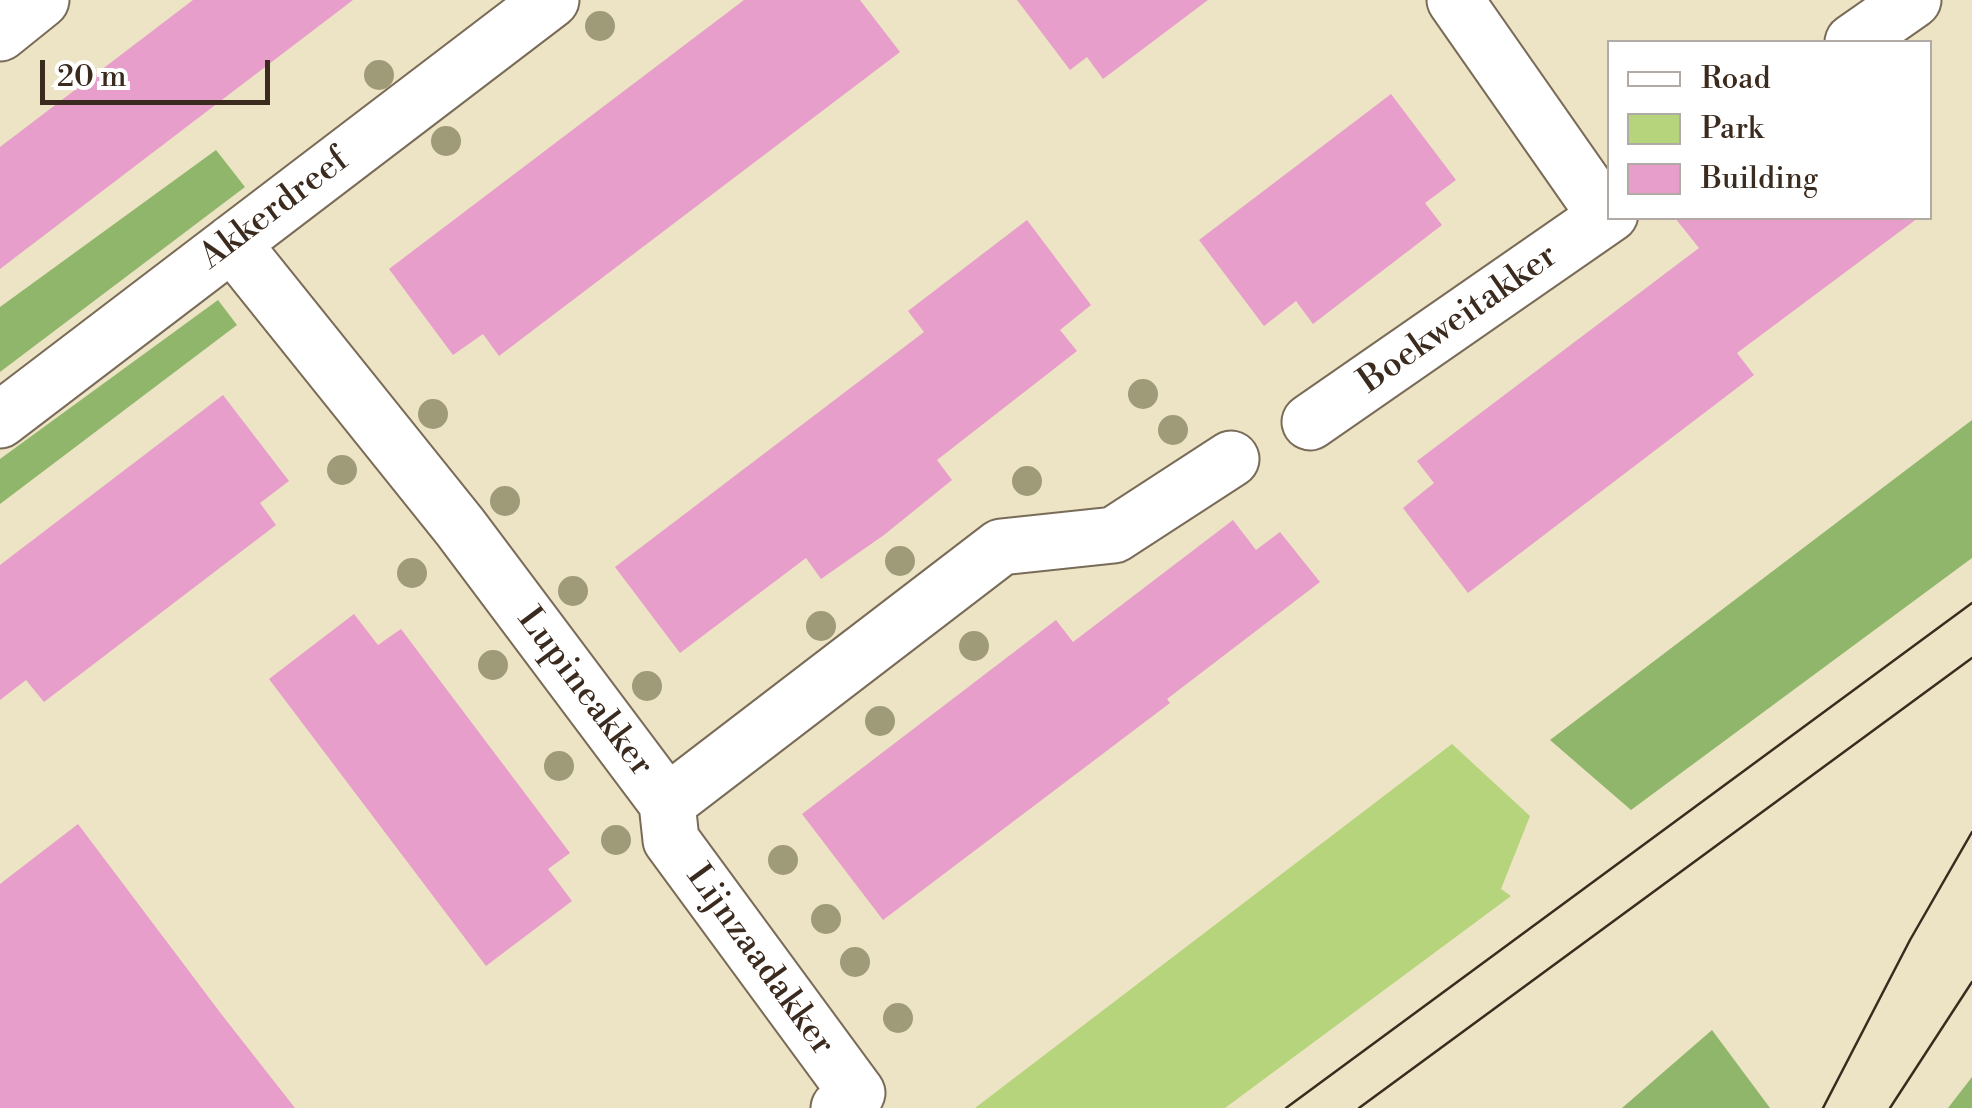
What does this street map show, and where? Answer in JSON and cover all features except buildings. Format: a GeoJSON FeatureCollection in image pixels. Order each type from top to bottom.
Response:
{"type":"FeatureCollection","features":[{"type":"Feature","properties":{"kind":"street"},"geometry":{"type":"LineString","coordinates":[[0,33],[41,0]]}},
{"type":"Feature","properties":{"kind":"street","name":"Akkerdreef"},"geometry":{"type":"LineString","coordinates":[[0,420],[551,0]]}},
{"type":"Feature","properties":{"kind":"street"},"geometry":{"type":"LineString","coordinates":[[1855,40],[1913,0]]}},
{"type":"Feature","properties":{"kind":"street","name":"Boekweitakker"},"geometry":{"type":"LineString","coordinates":[[1462,2],[1607,214]]}},
{"type":"Feature","properties":{"kind":"street","name":"Boekweitakker"},"geometry":{"type":"LineString","coordinates":[[1310,422],[1607,216]]}},
{"type":"Feature","properties":{"kind":"street","name":"Lupineakker"},"geometry":{"type":"LineString","coordinates":[[232,243],[460,527],[667,803],[1001,547],[1114,535],[1231,459]]}},
{"type":"Feature","properties":{"kind":"street","name":"Lijnzaadakker"},"geometry":{"type":"LineString","coordinates":[[667,803],[670,840],[857,1093],[840,1108]]}},
{"type":"Feature","properties":{"kind":"green space"},"geometry":{"type":"Polygon","coordinates":[[[216,150],[245,187],[0,372],[0,307],[216,150]]]}},
{"type":"Feature","properties":{"kind":"green space"},"geometry":{"type":"Polygon","coordinates":[[[218,300],[237,325],[0,504],[0,459],[218,300]]]}},
{"type":"Feature","properties":{"kind":"green space"},"geometry":{"type":"Polygon","coordinates":[[[1972,420],[1972,558],[1631,810],[1550,740],[1972,420]]]}},
{"type":"Feature","properties":{"kind":"green space"},"geometry":{"type":"Polygon","coordinates":[[[1452,744],[1530,816],[1501,889],[1511,896],[1225,1108],[975,1108],[1452,744]]]}},
{"type":"Feature","properties":{"kind":"green space"},"geometry":{"type":"Polygon","coordinates":[[[1712,1030],[1770,1108],[1622,1108],[1712,1030]]]}},
{"type":"Feature","properties":{"kind":"green space"},"geometry":{"type":"Polygon","coordinates":[[[1972,1077],[1972,1108],[1948,1108],[1972,1077]]]}},
{"type":"Feature","properties":{"kind":"tram line"},"geometry":{"type":"LineString","coordinates":[[1286,1108],[1972,603]]}},
{"type":"Feature","properties":{"kind":"tram line"},"geometry":{"type":"LineString","coordinates":[[1359,1108],[1972,658]]}},
{"type":"Feature","properties":{"kind":"tram line"},"geometry":{"type":"LineString","coordinates":[[1823,1108],[1910,940],[1972,832]]}},
{"type":"Feature","properties":{"kind":"tram line"},"geometry":{"type":"LineString","coordinates":[[1890,1108],[1972,982]]}}]}
